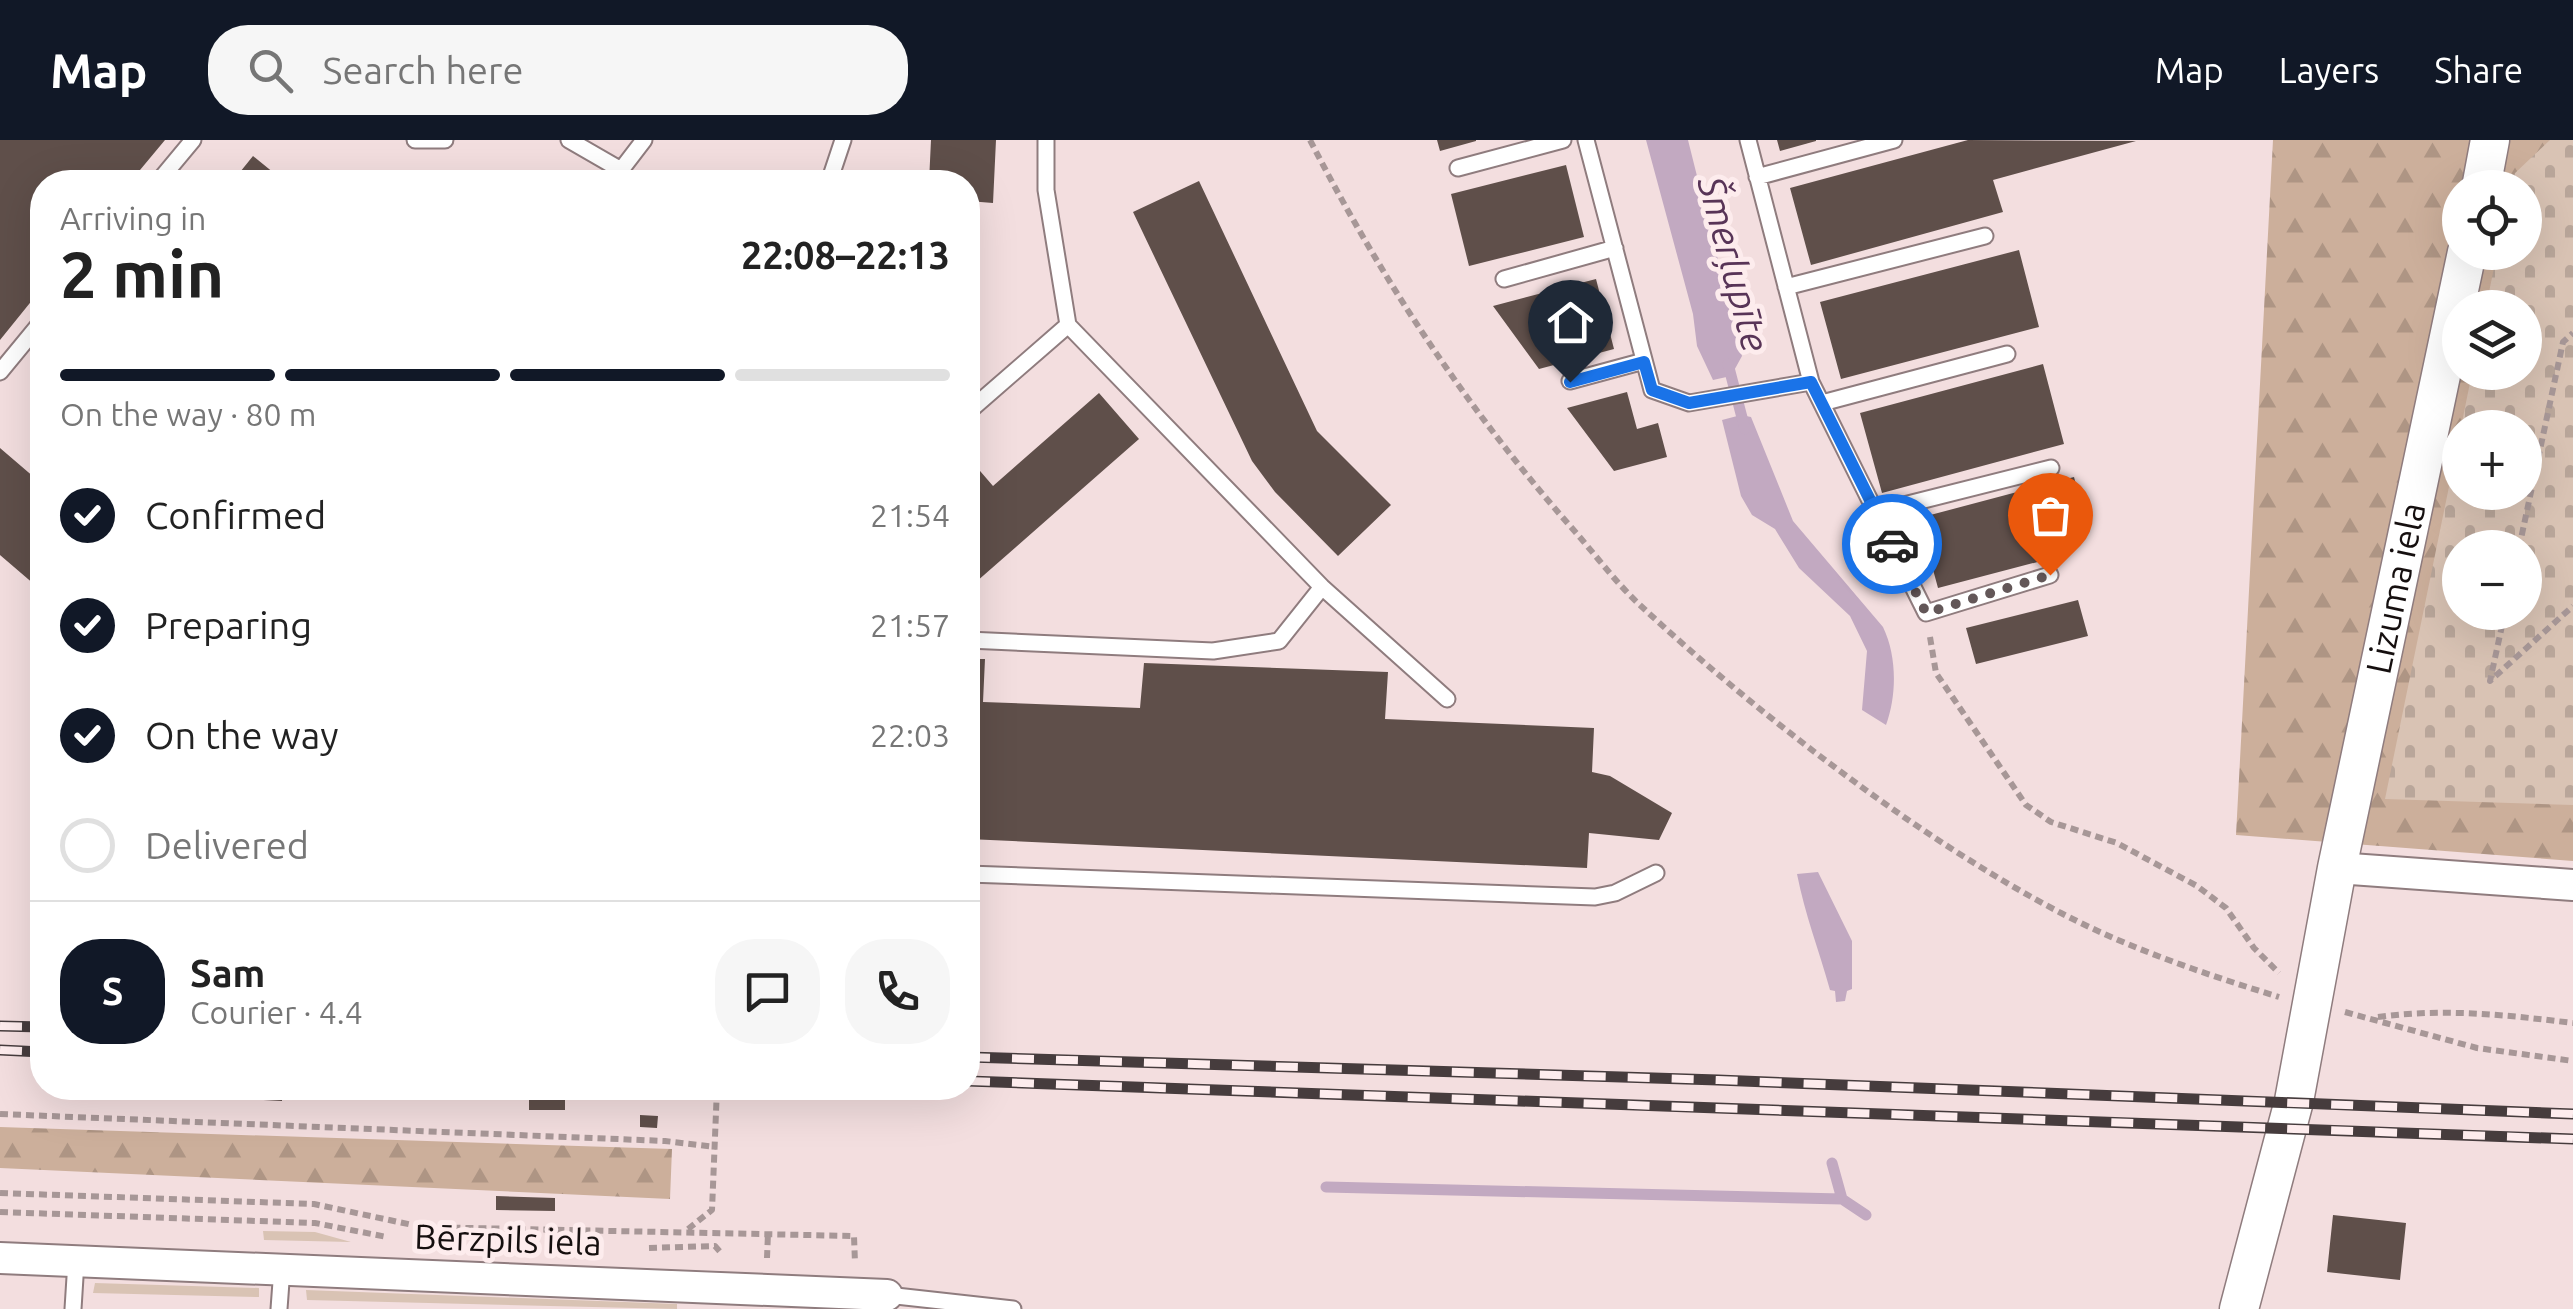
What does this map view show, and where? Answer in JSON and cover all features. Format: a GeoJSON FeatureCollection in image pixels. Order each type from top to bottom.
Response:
{"type":"FeatureCollection","features":[{"type":"Feature","properties":{"kind":"street","name":"Lizuma iela"},"geometry":{"type":"LineString","coordinates":[[2239,1309],[2294,1101],[2337,868],[2463,270]]}},
{"type":"Feature","properties":{"kind":"street"},"geometry":{"type":"LineString","coordinates":[[2337,868],[2573,886]]}},
{"type":"Feature","properties":{"kind":"street","name":"Bērzpils iela"},"geometry":{"type":"LineString","coordinates":[[0,1258],[282,1268],[724,1298],[887,1296]]}},
{"type":"Feature","properties":{"kind":"lane"},"geometry":{"type":"LineString","coordinates":[[168,170],[194,140]]}},
{"type":"Feature","properties":{"kind":"lane"},"geometry":{"type":"LineString","coordinates":[[415,140],[445,140]]}},
{"type":"Feature","properties":{"kind":"lane"},"geometry":{"type":"LineString","coordinates":[[569,140],[621,170],[644,140]]}},
{"type":"Feature","properties":{"kind":"lane"},"geometry":{"type":"LineString","coordinates":[[833,170],[843,140]]}},
{"type":"Feature","properties":{"kind":"lane"},"geometry":{"type":"LineString","coordinates":[[1046,140],[1046,190],[1068,325],[1322,586],[1447,699]]}},
{"type":"Feature","properties":{"kind":"lane"},"geometry":{"type":"LineString","coordinates":[[1458,168],[1563,140]]}},
{"type":"Feature","properties":{"kind":"lane"},"geometry":{"type":"LineString","coordinates":[[1586,140],[1652,390],[1689,403],[1811,382]]}},
{"type":"Feature","properties":{"kind":"lane"},"geometry":{"type":"LineString","coordinates":[[1748,140],[1811,382],[1926,613],[2050,575]]}},
{"type":"Feature","properties":{"kind":"lane"},"geometry":{"type":"LineString","coordinates":[[1758,177],[1894,140]]}},
{"type":"Feature","properties":{"kind":"lane"},"geometry":{"type":"LineString","coordinates":[[1786,287],[1985,236]]}},
{"type":"Feature","properties":{"kind":"lane"},"geometry":{"type":"LineString","coordinates":[[1504,279],[1615,248]]}},
{"type":"Feature","properties":{"kind":"lane"},"geometry":{"type":"LineString","coordinates":[[980,402],[1068,325]]}},
{"type":"Feature","properties":{"kind":"lane"},"geometry":{"type":"LineString","coordinates":[[0,372],[30,336]]}},
{"type":"Feature","properties":{"kind":"lane"},"geometry":{"type":"LineString","coordinates":[[1822,403],[2007,354]]}},
{"type":"Feature","properties":{"kind":"lane"},"geometry":{"type":"LineString","coordinates":[[1570,382],[1644,362]]}},
{"type":"Feature","properties":{"kind":"lane"},"geometry":{"type":"LineString","coordinates":[[1876,512],[2051,468]]}},
{"type":"Feature","properties":{"kind":"lane"},"geometry":{"type":"LineString","coordinates":[[980,640],[1230,648],[1279,640],[1322,586]]}},
{"type":"Feature","properties":{"kind":"lane"},"geometry":{"type":"LineString","coordinates":[[980,874],[1595,898],[1615,894],[1656,873]]}},
{"type":"Feature","properties":{"kind":"lane"},"geometry":{"type":"LineString","coordinates":[[73,1309],[76,1262]]}},
{"type":"Feature","properties":{"kind":"lane"},"geometry":{"type":"LineString","coordinates":[[279,1309],[282,1268]]}},
{"type":"Feature","properties":{"kind":"lane","name":"Bērzpils iela"},"geometry":{"type":"LineString","coordinates":[[887,1296],[1012,1309]]}},
{"type":"Feature","properties":{"kind":"path"},"geometry":{"type":"LineString","coordinates":[[1310,140],[1431,351],[1532,483],[1639,605],[1783,724],[1911,821],[2061,913],[2198,972],[2476,1048],[2573,1061]]}},
{"type":"Feature","properties":{"kind":"path"},"geometry":{"type":"LineString","coordinates":[[2523,530],[2563,342],[2573,334]]}},
{"type":"Feature","properties":{"kind":"path"},"geometry":{"type":"LineString","coordinates":[[2501,630],[2490,681],[2573,606]]}},
{"type":"Feature","properties":{"kind":"path"},"geometry":{"type":"LineString","coordinates":[[1926,613],[1936,673],[2026,804],[2051,822],[2117,843],[2198,886],[2226,908],[2254,948],[2312,1006]]}},
{"type":"Feature","properties":{"kind":"path"},"geometry":{"type":"LineString","coordinates":[[2372,1018],[2421,1011],[2474,1012],[2573,1023]]}},
{"type":"Feature","properties":{"kind":"path"},"geometry":{"type":"LineString","coordinates":[[688,1230],[712,1210],[717,1100]]}},
{"type":"Feature","properties":{"kind":"path"},"geometry":{"type":"LineString","coordinates":[[0,1114],[665,1141],[716,1147]]}},
{"type":"Feature","properties":{"kind":"path"},"geometry":{"type":"LineString","coordinates":[[0,1193],[314,1204],[422,1226],[854,1236],[856,1294]]}},
{"type":"Feature","properties":{"kind":"path"},"geometry":{"type":"LineString","coordinates":[[0,1212],[315,1223],[402,1240]]}},
{"type":"Feature","properties":{"kind":"path"},"geometry":{"type":"LineString","coordinates":[[630,1247],[715,1246],[724,1259],[724,1298]]}},
{"type":"Feature","properties":{"kind":"green space"},"geometry":{"type":"Polygon","coordinates":[[[2273,140],[2573,140],[2573,861],[2236,835],[2273,140]]]}},
{"type":"Feature","properties":{"kind":"green space"},"geometry":{"type":"Polygon","coordinates":[[[2550,140],[2573,140],[2573,805],[2385,799],[2444,510],[2542,510],[2542,410],[2464,410],[2469,390],[2542,390],[2542,290],[2489,290],[2494,270],[2542,270],[2542,170],[2518,170],[2550,140]]]}},
{"type":"Feature","properties":{"kind":"green space"},"geometry":{"type":"Polygon","coordinates":[[[0,1127],[672,1149],[670,1199],[0,1168],[0,1127]]]}},
{"type":"Feature","properties":{"kind":"green space"},"geometry":{"type":"Polygon","coordinates":[[[263,1231],[315,1232],[351,1242],[264,1240],[263,1231]]]}},
{"type":"Feature","properties":{"kind":"green space"},"geometry":{"type":"Polygon","coordinates":[[[95,1283],[259,1288],[259,1297],[93,1293],[95,1283]]]}},
{"type":"Feature","properties":{"kind":"green space"},"geometry":{"type":"Polygon","coordinates":[[[306,1290],[677,1304],[677,1309],[307,1300],[306,1290]]]}},
{"type":"Feature","properties":{"kind":"shaded area"},"geometry":{"type":"Polygon","coordinates":[[[1646,140],[1688,140],[1742,356],[1731,376],[1713,380],[1697,346],[1693,314],[1646,140]]]}},
{"type":"Feature","properties":{"kind":"shaded area"},"geometry":{"type":"Polygon","coordinates":[[[1741,415],[1751,417],[1793,521],[1883,627],[1894,676],[1886,725],[1862,710],[1867,651],[1850,616],[1799,568],[1775,529],[1752,515],[1741,496],[1722,420],[1741,415]]]}},
{"type":"Feature","properties":{"kind":"shaded area"},"geometry":{"type":"Polygon","coordinates":[[[1818,872],[1852,941],[1852,989],[1847,991],[1845,1001],[1836,1002],[1835,991],[1830,990],[1797,874],[1818,872]]]}},
{"type":"Feature","properties":{"kind":"building"},"geometry":{"type":"Polygon","coordinates":[[[0,140],[165,140],[140,170],[30,170],[30,303],[0,340],[0,140]]]}},
{"type":"Feature","properties":{"kind":"building"},"geometry":{"type":"Polygon","coordinates":[[[931,140],[996,140],[993,203],[980,202],[980,170],[930,170],[931,140]]]}},
{"type":"Feature","properties":{"kind":"building"},"geometry":{"type":"Polygon","coordinates":[[[1437,140],[1476,140],[1476,141],[1440,151],[1437,140]]]}},
{"type":"Feature","properties":{"kind":"building"},"geometry":{"type":"Polygon","coordinates":[[[1777,140],[1816,140],[1816,141],[1780,151],[1777,140]]]}},
{"type":"Feature","properties":{"kind":"building"},"geometry":{"type":"Polygon","coordinates":[[[1968,140],[2136,141],[1993,180],[2003,212],[1811,265],[1790,188],[1968,140]]]}},
{"type":"Feature","properties":{"kind":"building"},"geometry":{"type":"Polygon","coordinates":[[[253,156],[270,170],[242,170],[253,156]]]}},
{"type":"Feature","properties":{"kind":"building"},"geometry":{"type":"Polygon","coordinates":[[[1566,165],[1584,237],[1469,266],[1451,194],[1566,165]]]}},
{"type":"Feature","properties":{"kind":"building"},"geometry":{"type":"Polygon","coordinates":[[[1199,181],[1317,431],[1391,505],[1338,556],[1275,492],[1252,461],[1133,212],[1199,181]]]}},
{"type":"Feature","properties":{"kind":"building"},"geometry":{"type":"Polygon","coordinates":[[[2019,250],[2039,327],[1841,379],[1820,302],[2019,250]]]}},
{"type":"Feature","properties":{"kind":"building"},"geometry":{"type":"Polygon","coordinates":[[[1596,279],[1614,349],[1539,369],[1493,306],[1596,279]]]}},
{"type":"Feature","properties":{"kind":"building"},"geometry":{"type":"Polygon","coordinates":[[[2043,364],[2064,444],[1882,493],[1860,413],[2043,364]]]}},
{"type":"Feature","properties":{"kind":"building"},"geometry":{"type":"Polygon","coordinates":[[[1627,392],[1637,429],[1658,423],[1667,457],[1614,471],[1567,408],[1627,392]]]}},
{"type":"Feature","properties":{"kind":"building"},"geometry":{"type":"Polygon","coordinates":[[[1099,393],[1139,439],[980,578],[980,471],[993,486],[1099,393]]]}},
{"type":"Feature","properties":{"kind":"building"},"geometry":{"type":"Polygon","coordinates":[[[0,448],[30,474],[30,581],[0,555],[0,448]]]}},
{"type":"Feature","properties":{"kind":"building"},"geometry":{"type":"Polygon","coordinates":[[[2074,477],[2085,519],[2056,527],[2064,555],[1938,588],[1919,518],[2074,477]]]}},
{"type":"Feature","properties":{"kind":"building"},"geometry":{"type":"Polygon","coordinates":[[[2078,600],[2088,636],[1976,664],[1966,628],[2078,600]]]}},
{"type":"Feature","properties":{"kind":"building"},"geometry":{"type":"Polygon","coordinates":[[[980,659],[985,659],[983,702],[1140,708],[1144,663],[1388,672],[1385,719],[1594,728],[1592,772],[1610,776],[1672,813],[1659,840],[1589,833],[1587,868],[980,840],[980,659]]]}},
{"type":"Feature","properties":{"kind":"building"},"geometry":{"type":"Polygon","coordinates":[[[529,1100],[565,1100],[565,1110],[529,1110],[529,1100]]]}},
{"type":"Feature","properties":{"kind":"building"},"geometry":{"type":"Polygon","coordinates":[[[640,1115],[658,1116],[657,1128],[640,1127],[640,1115]]]}},
{"type":"Feature","properties":{"kind":"building"},"geometry":{"type":"Polygon","coordinates":[[[496,1196],[555,1198],[555,1211],[496,1210],[496,1196]]]}},
{"type":"Feature","properties":{"kind":"building"},"geometry":{"type":"Polygon","coordinates":[[[2333,1215],[2406,1223],[2400,1280],[2327,1272],[2333,1215]]]}},
{"type":"Feature","properties":{"kind":"waterway","name":"Šmerļupīte"},"geometry":{"type":"LineString","coordinates":[[1728,364],[1745,429]]}},
{"type":"Feature","properties":{"kind":"waterway","name":"Šmerļupīte"},"geometry":{"type":"LineString","coordinates":[[1832,1163],[1842,1199],[1866,1215]]}},
{"type":"Feature","properties":{"kind":"waterway"},"geometry":{"type":"LineString","coordinates":[[1326,1187],[1842,1199]]}},
{"type":"Feature","properties":{"kind":"railway"},"geometry":{"type":"LineString","coordinates":[[0,1026],[30,1027]]}},
{"type":"Feature","properties":{"kind":"railway"},"geometry":{"type":"LineString","coordinates":[[0,1050],[30,1051]]}},
{"type":"Feature","properties":{"kind":"railway"},"geometry":{"type":"LineString","coordinates":[[980,1057],[1718,1080],[2573,1114]]}},
{"type":"Feature","properties":{"kind":"railway"},"geometry":{"type":"LineString","coordinates":[[980,1081],[2573,1139]]}},
{"type":"Feature","properties":{"kind":"way so far"},"geometry":{"type":"LineString","coordinates":[[1892,544],[1926,613],[2050,575]]}},
{"type":"Feature","properties":{"kind":"route"},"geometry":{"type":"LineString","coordinates":[[1570,382],[1644,362],[1652,390],[1689,403],[1811,382],[1892,544]]}}]}
